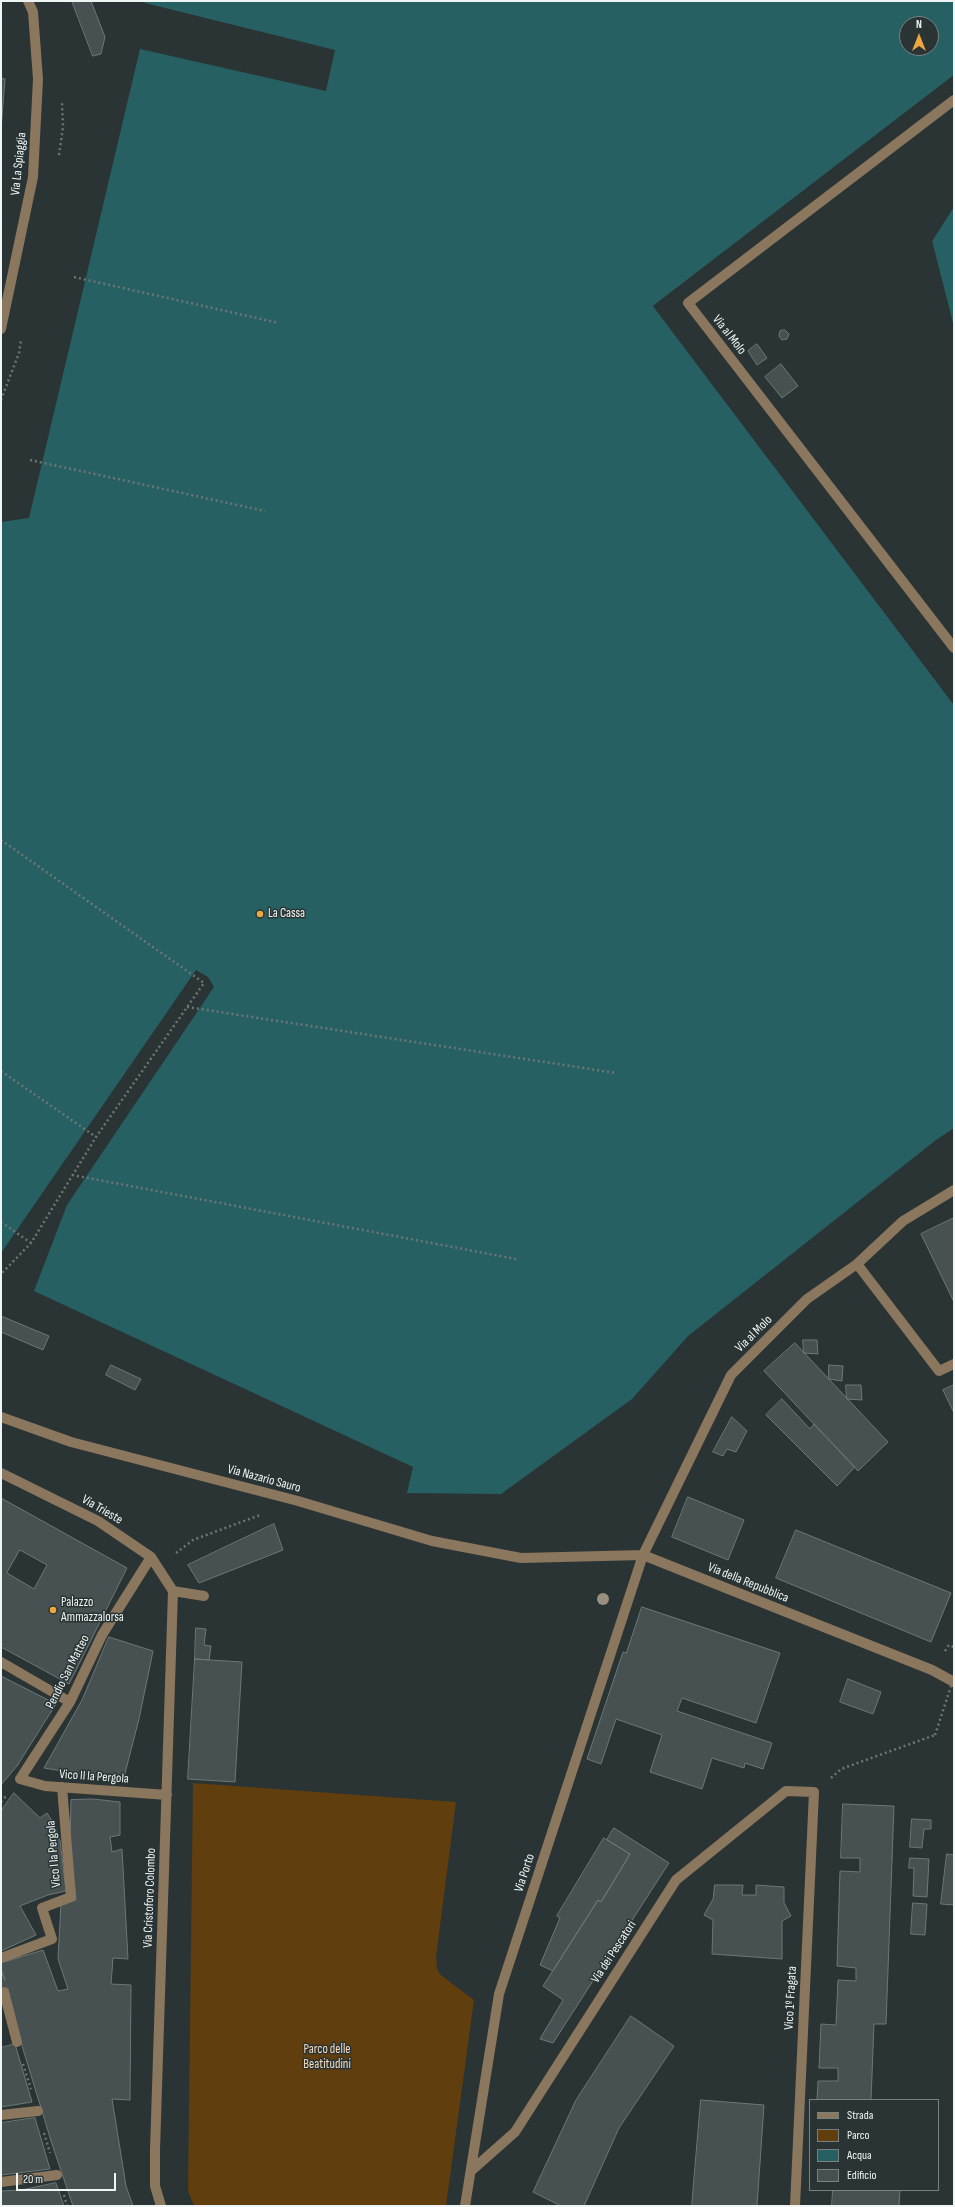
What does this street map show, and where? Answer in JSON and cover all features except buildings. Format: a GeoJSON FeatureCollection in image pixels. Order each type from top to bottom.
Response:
{"type":"FeatureCollection","features":[{"type":"Feature","properties":{"kind":"street","name":"Via La Spiaggia"},"geometry":{"type":"LineString","coordinates":[[1,329],[33,177],[38,79],[33,12],[28,1]]}},
{"type":"Feature","properties":{"kind":"street","name":"Via al Molo"},"geometry":{"type":"LineString","coordinates":[[954,100],[688,303],[954,648]]}},
{"type":"Feature","properties":{"kind":"street","name":"Via al Molo"},"geometry":{"type":"LineString","coordinates":[[642,1555],[730,1375],[807,1299],[857,1264],[903,1221],[954,1190]]}},
{"type":"Feature","properties":{"kind":"street"},"geometry":{"type":"LineString","coordinates":[[857,1264],[939,1371],[954,1364]]}},
{"type":"Feature","properties":{"kind":"street","name":"Via Nazario Sauro"},"geometry":{"type":"LineString","coordinates":[[1,1417],[72,1442],[298,1501],[432,1541],[521,1558]]}},
{"type":"Feature","properties":{"kind":"street","name":"Via Trieste"},"geometry":{"type":"LineString","coordinates":[[1,1473],[98,1521],[151,1557],[173,1591]]}},
{"type":"Feature","properties":{"kind":"street","name":"Via della Repubblica"},"geometry":{"type":"LineString","coordinates":[[521,1558],[642,1555],[932,1670],[954,1682]]}},
{"type":"Feature","properties":{"kind":"street","name":"Via Porto"},"geometry":{"type":"LineString","coordinates":[[465,2206],[499,1994],[642,1555]]}},
{"type":"Feature","properties":{"kind":"street","name":"Pendio San Matteo"},"geometry":{"type":"LineString","coordinates":[[20,1779],[70,1702],[102,1634],[151,1557]]}},
{"type":"Feature","properties":{"kind":"street"},"geometry":{"type":"LineString","coordinates":[[173,1591],[204,1596]]}},
{"type":"Feature","properties":{"kind":"street","name":"Via Cristoforo Colombo"},"geometry":{"type":"LineString","coordinates":[[161,2206],[155,2186],[155,2150],[173,1591]]}},
{"type":"Feature","properties":{"kind":"street"},"geometry":{"type":"LineString","coordinates":[[1,1662],[70,1702]]}},
{"type":"Feature","properties":{"kind":"street","name":"Vico II la Pergola"},"geometry":{"type":"LineString","coordinates":[[20,1779],[45,1786],[167,1795]]}},
{"type":"Feature","properties":{"kind":"street","name":"Vico I la Pergola"},"geometry":{"type":"LineString","coordinates":[[1,1958],[52,1939],[42,1908],[71,1897],[62,1787]]}},
{"type":"Feature","properties":{"kind":"street","name":"Via dei Pescatori"},"geometry":{"type":"LineString","coordinates":[[471,2171],[515,2132],[676,1880],[786,1790],[814,1792]]}},
{"type":"Feature","properties":{"kind":"street","name":"Vico 1º Fragata"},"geometry":{"type":"LineString","coordinates":[[795,2206],[814,1792]]}},
{"type":"Feature","properties":{"kind":"street"},"geometry":{"type":"LineString","coordinates":[[4,1992],[17,2042]]}},
{"type":"Feature","properties":{"kind":"street"},"geometry":{"type":"LineString","coordinates":[[1,2115],[38,2111]]}},
{"type":"Feature","properties":{"kind":"street"},"geometry":{"type":"LineString","coordinates":[[1,2182],[57,2175]]}},
{"type":"Feature","properties":{"kind":"path"},"geometry":{"type":"LineString","coordinates":[[74,277],[279,323]]}},
{"type":"Feature","properties":{"kind":"path"},"geometry":{"type":"LineString","coordinates":[[30,460],[265,511]]}},
{"type":"Feature","properties":{"kind":"path"},"geometry":{"type":"LineString","coordinates":[[1,840],[204,983],[96,1137],[31,1243],[1,1274]]}},
{"type":"Feature","properties":{"kind":"path"},"geometry":{"type":"LineString","coordinates":[[187,1007],[616,1073]]}},
{"type":"Feature","properties":{"kind":"path"},"geometry":{"type":"LineString","coordinates":[[1,1071],[96,1137]]}},
{"type":"Feature","properties":{"kind":"path"},"geometry":{"type":"LineString","coordinates":[[72,1176],[516,1259]]}},
{"type":"Feature","properties":{"kind":"path"},"geometry":{"type":"LineString","coordinates":[[1,1222],[31,1243]]}},
{"type":"Feature","properties":{"kind":"path"},"geometry":{"type":"LineString","coordinates":[[151,1557],[178,1552],[192,1540],[263,1514]]}},
{"type":"Feature","properties":{"kind":"path"},"geometry":{"type":"LineString","coordinates":[[814,1792],[841,1769],[935,1735],[954,1677]]}},
{"type":"Feature","properties":{"kind":"green space","name":"Parco delle Beatitudini"},"geometry":{"type":"Polygon","coordinates":[[[193,1783],[456,1802],[436,1957],[439,1973],[474,2000],[446,2206],[194,2206],[188,2191],[193,1783]]]}},
{"type":"Feature","properties":{"kind":"water"},"geometry":{"type":"Polygon","coordinates":[[[144,1],[954,1],[954,75],[653,306],[954,705],[954,1128],[936,1140],[688,1336],[632,1399],[501,1494],[407,1493],[413,1467],[34,1291],[67,1205],[214,987],[208,977],[196,970],[1,1253],[1,522],[29,518],[140,49],[326,91],[335,50],[145,3],[144,1]]]}},
{"type":"Feature","properties":{"kind":"water"},"geometry":{"type":"Polygon","coordinates":[[[954,207],[954,327],[932,241],[954,207]]]}},
{"type":"Feature","properties":{"kind":"pier"},"geometry":{"type":"Polygon","coordinates":[[[954,75],[954,77],[656,306],[954,702],[954,705],[653,306],[954,75]]]}},
{"type":"Feature","properties":{"kind":"pier"},"geometry":{"type":"Polygon","coordinates":[[[954,205],[932,241],[954,329],[930,241],[954,205]]]}},
{"type":"Feature","properties":{"kind":"tunnel"},"geometry":{"type":"LineString","coordinates":[[1,1982],[4,1992]]}},
{"type":"Feature","properties":{"kind":"place","name":"La Cassa"},"geometry":{"type":"Point","coordinates":[260,914]}},
{"type":"Feature","properties":{"kind":"place","name":"Palazzo Ammazzalorsa"},"geometry":{"type":"Point","coordinates":[53,1610]}}]}
